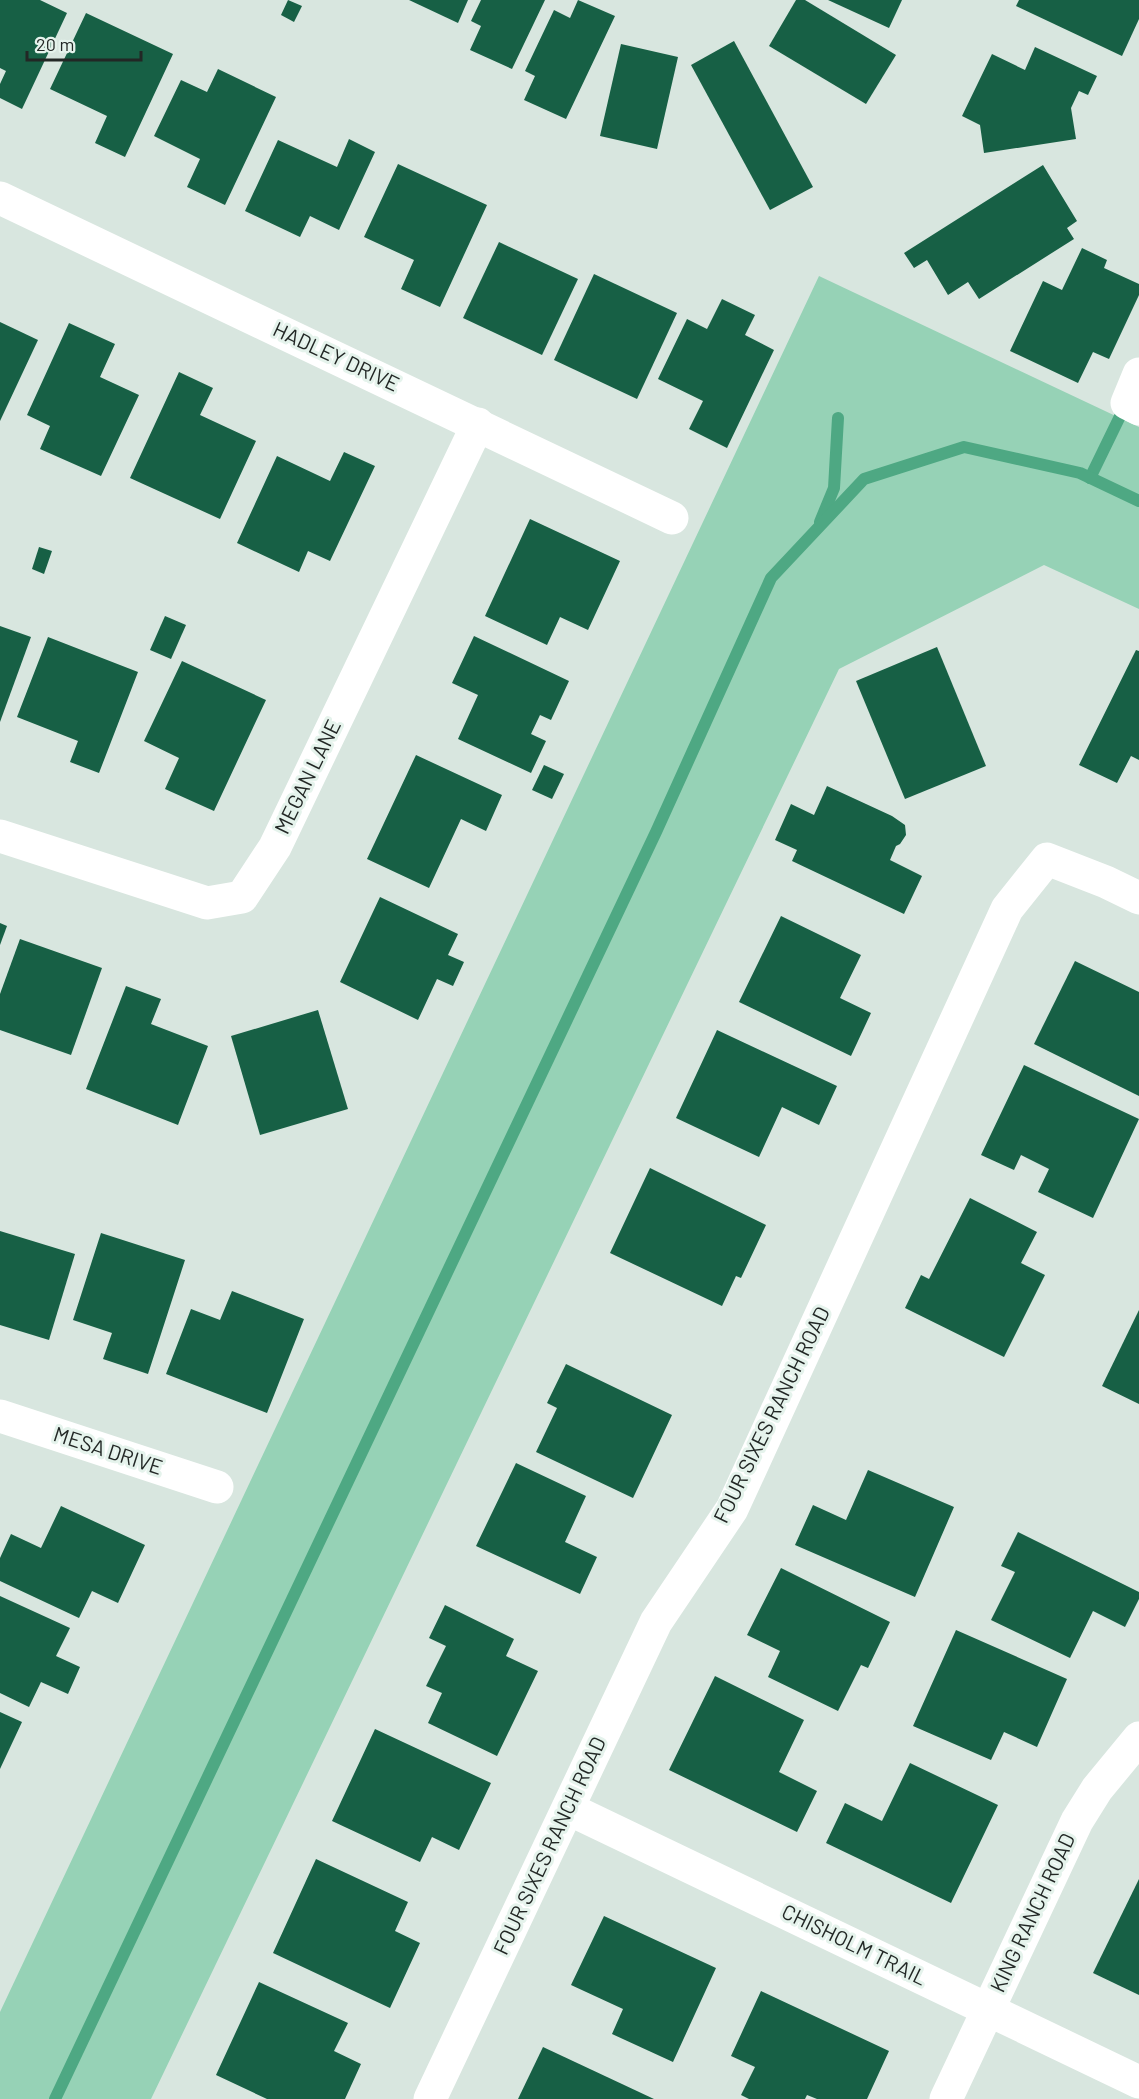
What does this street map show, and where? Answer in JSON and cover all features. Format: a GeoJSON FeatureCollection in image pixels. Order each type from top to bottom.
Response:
{"type":"FeatureCollection","features":[{"type":"Feature","properties":{"kind":"street","name":"HADLEY DRIVE"},"geometry":{"type":"LineString","coordinates":[[0,198],[672,518]]}},
{"type":"Feature","properties":{"kind":"street"},"geometry":{"type":"LineString","coordinates":[[1139,374],[1127,403],[1139,409]]}},
{"type":"Feature","properties":{"kind":"street","name":"MEGAN LANE"},"geometry":{"type":"LineString","coordinates":[[0,837],[207,903],[242,897],[275,847],[478,424]]}},
{"type":"Feature","properties":{"kind":"street","name":"FOUR SIXES RANCH ROAD"},"geometry":{"type":"LineString","coordinates":[[430,2099],[656,1622],[732,1509],[1007,909],[1047,859],[1106,882],[1139,898]]}},
{"type":"Feature","properties":{"kind":"street","name":"MESA DRIVE"},"geometry":{"type":"LineString","coordinates":[[0,1416],[217,1487]]}},
{"type":"Feature","properties":{"kind":"street","name":"KING RANCH ROAD"},"geometry":{"type":"LineString","coordinates":[[946,2099],[1077,1821],[1097,1789],[1139,1738]]}},
{"type":"Feature","properties":{"kind":"street","name":"CHISHOLM TRAIL"},"geometry":{"type":"LineString","coordinates":[[569,1809],[1139,2082]]}},
{"type":"Feature","properties":{"kind":"green space"},"geometry":{"type":"Polygon","coordinates":[[[819,276],[1139,427],[1139,609],[1044,565],[839,669],[151,2099],[0,2099],[0,2012],[819,276]]]}},
{"type":"Feature","properties":{"kind":"building"},"geometry":{"type":"Polygon","coordinates":[[[0,0],[40,0],[67,13],[22,109],[0,98],[0,84],[6,71],[0,68],[0,0]]]}},
{"type":"Feature","properties":{"kind":"building"},"geometry":{"type":"Polygon","coordinates":[[[288,0],[302,6],[294,22],[281,15],[288,0]]]}},
{"type":"Feature","properties":{"kind":"building"},"geometry":{"type":"Polygon","coordinates":[[[409,0],[468,0],[458,23],[409,0]]]}},
{"type":"Feature","properties":{"kind":"building"},"geometry":{"type":"Polygon","coordinates":[[[481,0],[545,0],[512,69],[470,50],[481,26],[471,21],[481,0]]]}},
{"type":"Feature","properties":{"kind":"building"},"geometry":{"type":"Polygon","coordinates":[[[578,0],[615,16],[566,119],[524,100],[535,76],[525,71],[554,10],[570,18],[578,0]]]}},
{"type":"Feature","properties":{"kind":"building"},"geometry":{"type":"Polygon","coordinates":[[[796,0],[805,0],[896,55],[866,104],[769,46],[796,0]]]}},
{"type":"Feature","properties":{"kind":"building"},"geometry":{"type":"Polygon","coordinates":[[[828,0],[902,0],[889,28],[828,0]]]}},
{"type":"Feature","properties":{"kind":"building"},"geometry":{"type":"Polygon","coordinates":[[[1019,0],[1139,0],[1139,19],[1122,56],[1016,6],[1019,0]]]}},
{"type":"Feature","properties":{"kind":"building"},"geometry":{"type":"Polygon","coordinates":[[[86,13],[173,54],[125,157],[95,143],[107,116],[50,89],[86,13]]]}},
{"type":"Feature","properties":{"kind":"building"},"geometry":{"type":"Polygon","coordinates":[[[734,41],[813,187],[770,210],[691,65],[734,41]]]}},
{"type":"Feature","properties":{"kind":"building"},"geometry":{"type":"Polygon","coordinates":[[[621,44],[678,57],[657,149],[600,136],[621,44]]]}},
{"type":"Feature","properties":{"kind":"building"},"geometry":{"type":"Polygon","coordinates":[[[1035,47],[1097,76],[1088,95],[1079,91],[1071,108],[1076,139],[984,153],[980,125],[962,116],[992,54],[1025,70],[1035,47]]]}},
{"type":"Feature","properties":{"kind":"building"},"geometry":{"type":"Polygon","coordinates":[[[218,69],[276,97],[225,205],[187,187],[200,159],[154,136],[181,80],[207,92],[218,69]]]}},
{"type":"Feature","properties":{"kind":"building"},"geometry":{"type":"Polygon","coordinates":[[[349,139],[375,152],[339,230],[310,216],[300,237],[245,211],[278,140],[337,167],[349,139]]]}},
{"type":"Feature","properties":{"kind":"building"},"geometry":{"type":"Polygon","coordinates":[[[398,164],[487,205],[440,307],[401,289],[414,260],[364,237],[398,164]]]}},
{"type":"Feature","properties":{"kind":"building"},"geometry":{"type":"Polygon","coordinates":[[[1043,165],[1077,221],[1067,228],[1074,239],[979,299],[968,282],[948,295],[927,260],[914,268],[904,253],[1043,165]]]}},
{"type":"Feature","properties":{"kind":"building"},"geometry":{"type":"Polygon","coordinates":[[[499,242],[578,279],[542,355],[463,318],[499,242]]]}},
{"type":"Feature","properties":{"kind":"building"},"geometry":{"type":"Polygon","coordinates":[[[1082,248],[1107,260],[1104,268],[1139,284],[1139,295],[1109,359],[1093,352],[1078,383],[1010,351],[1043,281],[1062,290],[1082,248]]]}},
{"type":"Feature","properties":{"kind":"building"},"geometry":{"type":"Polygon","coordinates":[[[594,274],[677,313],[637,399],[554,360],[594,274]]]}},
{"type":"Feature","properties":{"kind":"building"},"geometry":{"type":"Polygon","coordinates":[[[722,299],[755,315],[745,335],[774,350],[727,448],[689,429],[703,401],[658,379],[687,319],[707,329],[722,299]]]}},
{"type":"Feature","properties":{"kind":"building"},"geometry":{"type":"Polygon","coordinates":[[[0,322],[38,340],[0,421],[0,322]]]}},
{"type":"Feature","properties":{"kind":"building"},"geometry":{"type":"Polygon","coordinates":[[[69,323],[115,344],[100,377],[139,395],[101,476],[40,449],[50,426],[27,415],[69,323]]]}},
{"type":"Feature","properties":{"kind":"building"},"geometry":{"type":"Polygon","coordinates":[[[179,372],[213,388],[200,415],[256,441],[220,519],[130,478],[179,372]]]}},
{"type":"Feature","properties":{"kind":"building"},"geometry":{"type":"Polygon","coordinates":[[[344,452],[375,466],[330,561],[308,551],[299,572],[237,543],[277,456],[330,481],[344,452]]]}},
{"type":"Feature","properties":{"kind":"building"},"geometry":{"type":"Polygon","coordinates":[[[530,519],[620,561],[588,630],[560,617],[547,645],[485,616],[530,519]]]}},
{"type":"Feature","properties":{"kind":"building"},"geometry":{"type":"Polygon","coordinates":[[[39,547],[52,551],[44,574],[32,569],[39,547]]]}},
{"type":"Feature","properties":{"kind":"building"},"geometry":{"type":"Polygon","coordinates":[[[165,616],[186,625],[171,659],[150,650],[165,616]]]}},
{"type":"Feature","properties":{"kind":"building"},"geometry":{"type":"Polygon","coordinates":[[[0,626],[31,637],[0,722],[0,626]]]}},
{"type":"Feature","properties":{"kind":"building"},"geometry":{"type":"Polygon","coordinates":[[[474,636],[569,681],[551,720],[540,715],[531,734],[546,741],[531,773],[458,739],[478,695],[452,683],[474,636]]]}},
{"type":"Feature","properties":{"kind":"building"},"geometry":{"type":"Polygon","coordinates":[[[48,637],[138,672],[99,773],[70,762],[78,741],[17,717],[48,637]]]}},
{"type":"Feature","properties":{"kind":"building"},"geometry":{"type":"Polygon","coordinates":[[[937,647],[986,766],[905,799],[856,681],[937,647]]]}},
{"type":"Feature","properties":{"kind":"building"},"geometry":{"type":"Polygon","coordinates":[[[1136,650],[1139,651],[1139,760],[1131,756],[1117,783],[1079,765],[1136,650]]]}},
{"type":"Feature","properties":{"kind":"building"},"geometry":{"type":"Polygon","coordinates":[[[182,661],[266,700],[214,811],[165,789],[179,758],[144,741],[182,661]]]}},
{"type":"Feature","properties":{"kind":"building"},"geometry":{"type":"Polygon","coordinates":[[[416,755],[502,795],[486,831],[461,819],[429,888],[367,859],[416,755]]]}},
{"type":"Feature","properties":{"kind":"building"},"geometry":{"type":"Polygon","coordinates":[[[544,765],[564,774],[552,799],[532,790],[544,765]]]}},
{"type":"Feature","properties":{"kind":"building"},"geometry":{"type":"Polygon","coordinates":[[[827,786],[892,816],[905,825],[906,835],[896,846],[890,860],[922,876],[904,914],[792,861],[797,850],[775,840],[791,804],[814,815],[827,786]]]}},
{"type":"Feature","properties":{"kind":"building"},"geometry":{"type":"Polygon","coordinates":[[[380,897],[458,934],[448,955],[464,962],[453,986],[437,979],[418,1020],[340,982],[380,897]]]}},
{"type":"Feature","properties":{"kind":"building"},"geometry":{"type":"Polygon","coordinates":[[[781,916],[861,955],[840,998],[871,1013],[851,1056],[739,1002],[781,916]]]}},
{"type":"Feature","properties":{"kind":"building"},"geometry":{"type":"Polygon","coordinates":[[[0,923],[7,926],[0,945],[0,923]]]}},
{"type":"Feature","properties":{"kind":"building"},"geometry":{"type":"Polygon","coordinates":[[[20,939],[102,968],[71,1055],[0,1030],[0,994],[20,939]]]}},
{"type":"Feature","properties":{"kind":"building"},"geometry":{"type":"Polygon","coordinates":[[[1075,961],[1139,992],[1139,1096],[1034,1044],[1075,961]]]}},
{"type":"Feature","properties":{"kind":"building"},"geometry":{"type":"Polygon","coordinates":[[[126,986],[161,999],[151,1024],[208,1046],[178,1125],[86,1089],[126,986]]]}},
{"type":"Feature","properties":{"kind":"building"},"geometry":{"type":"Polygon","coordinates":[[[318,1010],[348,1109],[260,1135],[231,1036],[318,1010]]]}},
{"type":"Feature","properties":{"kind":"building"},"geometry":{"type":"Polygon","coordinates":[[[717,1030],[837,1086],[819,1125],[782,1107],[759,1157],[676,1118],[717,1030]]]}},
{"type":"Feature","properties":{"kind":"building"},"geometry":{"type":"Polygon","coordinates":[[[1024,1065],[1139,1119],[1093,1218],[1038,1192],[1049,1169],[1021,1155],[1014,1170],[981,1155],[1024,1065]]]}},
{"type":"Feature","properties":{"kind":"building"},"geometry":{"type":"Polygon","coordinates":[[[650,1168],[766,1225],[741,1278],[736,1276],[722,1306],[610,1253],[650,1168]]]}},
{"type":"Feature","properties":{"kind":"building"},"geometry":{"type":"Polygon","coordinates":[[[970,1198],[1037,1232],[1021,1263],[1045,1275],[1004,1357],[905,1308],[921,1275],[929,1279],[970,1198]]]}},
{"type":"Feature","properties":{"kind":"building"},"geometry":{"type":"Polygon","coordinates":[[[0,1231],[75,1254],[49,1340],[0,1325],[0,1231]]]}},
{"type":"Feature","properties":{"kind":"building"},"geometry":{"type":"Polygon","coordinates":[[[101,1233],[185,1260],[148,1374],[103,1359],[112,1333],[73,1320],[101,1233]]]}},
{"type":"Feature","properties":{"kind":"building"},"geometry":{"type":"Polygon","coordinates":[[[232,1291],[304,1319],[267,1413],[166,1374],[191,1309],[220,1320],[232,1291]]]}},
{"type":"Feature","properties":{"kind":"building"},"geometry":{"type":"Polygon","coordinates":[[[1139,1310],[1139,1404],[1102,1386],[1139,1310]]]}},
{"type":"Feature","properties":{"kind":"building"},"geometry":{"type":"Polygon","coordinates":[[[566,1364],[672,1415],[633,1498],[536,1452],[557,1408],[547,1403],[566,1364]]]}},
{"type":"Feature","properties":{"kind":"building"},"geometry":{"type":"Polygon","coordinates":[[[516,1463],[586,1496],[565,1542],[597,1557],[580,1594],[476,1546],[516,1463]]]}},
{"type":"Feature","properties":{"kind":"building"},"geometry":{"type":"Polygon","coordinates":[[[868,1470],[954,1507],[915,1597],[795,1545],[813,1505],[846,1520],[868,1470]]]}},
{"type":"Feature","properties":{"kind":"building"},"geometry":{"type":"Polygon","coordinates":[[[61,1506],[145,1545],[118,1603],[92,1591],[79,1618],[0,1581],[0,1558],[11,1534],[41,1548],[61,1506]]]}},
{"type":"Feature","properties":{"kind":"building"},"geometry":{"type":"Polygon","coordinates":[[[1018,1532],[1139,1592],[1139,1599],[1125,1627],[1093,1611],[1070,1658],[991,1620],[1015,1572],[1001,1566],[1018,1532]]]}},
{"type":"Feature","properties":{"kind":"building"},"geometry":{"type":"Polygon","coordinates":[[[781,1568],[890,1622],[868,1668],[861,1665],[838,1711],[768,1677],[780,1651],[747,1635],[781,1568]]]}},
{"type":"Feature","properties":{"kind":"building"},"geometry":{"type":"Polygon","coordinates":[[[0,1596],[70,1628],[56,1656],[80,1667],[68,1694],[41,1682],[29,1707],[0,1693],[0,1596]]]}},
{"type":"Feature","properties":{"kind":"building"},"geometry":{"type":"Polygon","coordinates":[[[445,1605],[514,1639],[506,1656],[538,1671],[497,1756],[428,1723],[442,1693],[426,1686],[446,1646],[429,1638],[445,1605]]]}},
{"type":"Feature","properties":{"kind":"building"},"geometry":{"type":"Polygon","coordinates":[[[956,1630],[1067,1679],[1037,1747],[1004,1732],[991,1760],[913,1726],[956,1630]]]}},
{"type":"Feature","properties":{"kind":"building"},"geometry":{"type":"Polygon","coordinates":[[[715,1676],[804,1720],[779,1772],[817,1791],[797,1832],[669,1770],[715,1676]]]}},
{"type":"Feature","properties":{"kind":"building"},"geometry":{"type":"Polygon","coordinates":[[[0,1712],[22,1722],[0,1769],[0,1712]]]}},
{"type":"Feature","properties":{"kind":"building"},"geometry":{"type":"Polygon","coordinates":[[[375,1729],[491,1783],[459,1850],[432,1837],[420,1862],[332,1821],[375,1729]]]}},
{"type":"Feature","properties":{"kind":"building"},"geometry":{"type":"Polygon","coordinates":[[[910,1763],[998,1805],[951,1903],[826,1843],[845,1803],[882,1821],[910,1763]]]}},
{"type":"Feature","properties":{"kind":"building"},"geometry":{"type":"Polygon","coordinates":[[[316,1859],[408,1902],[395,1931],[420,1943],[390,2008],[273,1953],[316,1859]]]}},
{"type":"Feature","properties":{"kind":"building"},"geometry":{"type":"Polygon","coordinates":[[[1139,1879],[1139,1995],[1093,1973],[1139,1879]]]}},
{"type":"Feature","properties":{"kind":"building"},"geometry":{"type":"Polygon","coordinates":[[[604,1916],[716,1968],[673,2062],[612,2034],[623,2009],[571,1985],[604,1916]]]}},
{"type":"Feature","properties":{"kind":"building"},"geometry":{"type":"Polygon","coordinates":[[[259,1982],[348,2023],[334,2051],[361,2064],[345,2099],[267,2099],[216,2075],[259,1982]]]}},
{"type":"Feature","properties":{"kind":"building"},"geometry":{"type":"Polygon","coordinates":[[[761,1991],[889,2051],[867,2099],[817,2099],[807,2095],[805,2099],[749,2099],[741,2095],[755,2067],[731,2056],[761,1991]]]}},
{"type":"Feature","properties":{"kind":"building"},"geometry":{"type":"Polygon","coordinates":[[[543,2047],[654,2099],[518,2099],[543,2047]]]}},
{"type":"Feature","properties":{"kind":"waterway"},"geometry":{"type":"LineString","coordinates":[[1090,478],[1126,404]]}},
{"type":"Feature","properties":{"kind":"waterway"},"geometry":{"type":"LineString","coordinates":[[820,522],[834,488],[838,418]]}},
{"type":"Feature","properties":{"kind":"waterway"},"geometry":{"type":"LineString","coordinates":[[55,2099],[656,832],[771,578],[864,479],[964,447],[1080,473],[1139,501]]}}]}
